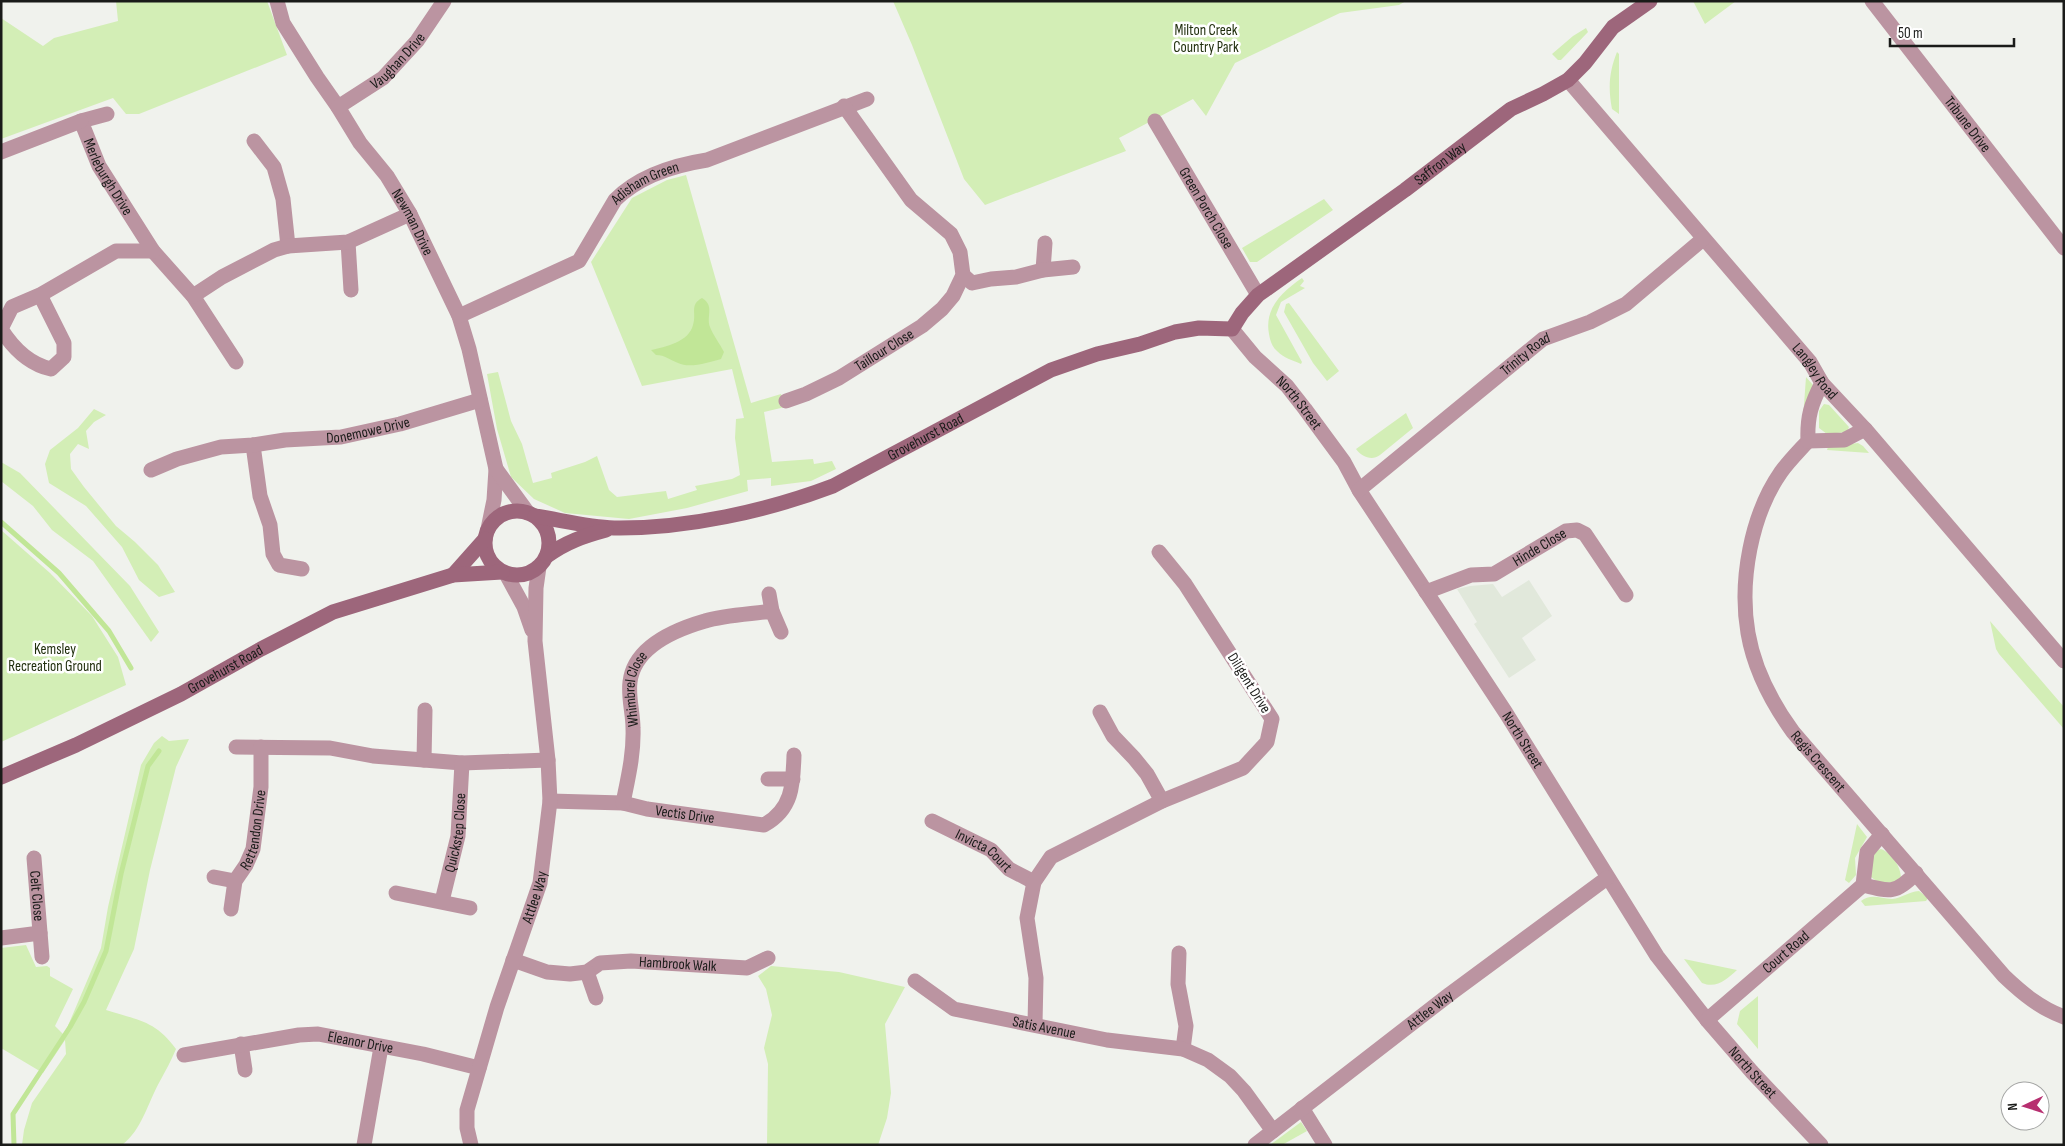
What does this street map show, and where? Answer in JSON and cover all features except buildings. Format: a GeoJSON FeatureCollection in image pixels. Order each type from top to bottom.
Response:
{"type":"FeatureCollection","features":[{"type":"Feature","properties":{"kind":"street","name":"Newman Drive"},"geometry":{"type":"LineString","coordinates":[[277,1],[283,23],[316,77],[338,107],[360,143],[387,176],[410,214],[458,316],[469,349],[496,469],[494,500],[487,534]]}},
{"type":"Feature","properties":{"kind":"street","name":"Vaughan Drive"},"geometry":{"type":"LineString","coordinates":[[338,107],[383,78],[417,41],[444,1]]}},
{"type":"Feature","properties":{"kind":"street","name":"Saffron Way"},"geometry":{"type":"LineString","coordinates":[[1232,329],[1242,313],[1258,295],[1405,190],[1511,109],[1568,80],[1585,63],[1612,27],[1650,1]]}},
{"type":"Feature","properties":{"kind":"street","name":"Tribune Drive"},"geometry":{"type":"LineString","coordinates":[[1872,1],[2064,248]]}},
{"type":"Feature","properties":{"kind":"street","name":"Langley Road"},"geometry":{"type":"LineString","coordinates":[[1568,80],[1810,362],[1822,383],[1865,429],[2064,661]]}},
{"type":"Feature","properties":{"kind":"street","name":"Adisham Green"},"geometry":{"type":"LineString","coordinates":[[458,316],[579,261],[615,200],[623,192],[646,179],[680,164],[707,160],[844,106],[867,99]]}},
{"type":"Feature","properties":{"kind":"street"},"geometry":{"type":"LineString","coordinates":[[844,106],[911,200],[951,234],[960,252],[963,275],[972,284],[991,279],[1016,277],[1043,270],[1072,268]]}},
{"type":"Feature","properties":{"kind":"street","name":"Merleburgh Drive"},"geometry":{"type":"LineString","coordinates":[[107,114],[81,121],[99,166],[153,251],[193,296],[236,362]]}},
{"type":"Feature","properties":{"kind":"street"},"geometry":{"type":"LineString","coordinates":[[1,152],[81,121]]}},
{"type":"Feature","properties":{"kind":"street","name":"Green Porch Close"},"geometry":{"type":"LineString","coordinates":[[1155,121],[1258,295]]}},
{"type":"Feature","properties":{"kind":"street"},"geometry":{"type":"LineString","coordinates":[[254,141],[274,167],[283,199],[288,246]]}},
{"type":"Feature","properties":{"kind":"street"},"geometry":{"type":"LineString","coordinates":[[193,296],[222,277],[274,250],[288,246],[348,242],[410,214]]}},
{"type":"Feature","properties":{"kind":"street","name":"Trinity Road"},"geometry":{"type":"LineString","coordinates":[[1359,490],[1543,339],[1590,322],[1626,304],[1703,238]]}},
{"type":"Feature","properties":{"kind":"street"},"geometry":{"type":"LineString","coordinates":[[348,242],[351,290]]}},
{"type":"Feature","properties":{"kind":"street"},"geometry":{"type":"LineString","coordinates":[[1043,270],[1045,243]]}},
{"type":"Feature","properties":{"kind":"street"},"geometry":{"type":"LineString","coordinates":[[40,295],[64,343],[64,357],[51,369],[39,367],[10,343],[2,329],[12,307],[40,295],[116,251],[153,251]]}},
{"type":"Feature","properties":{"kind":"street","name":"Taillour Close"},"geometry":{"type":"LineString","coordinates":[[786,401],[806,394],[839,378],[922,326],[948,302],[963,275]]}},
{"type":"Feature","properties":{"kind":"street","name":"Grovehurst Road"},"geometry":{"type":"LineString","coordinates":[[543,561],[561,546],[577,538],[614,528],[667,525],[717,518],[759,510],[802,498],[833,486],[1050,370],[1097,354],[1140,344],[1175,332],[1198,328],[1232,329]]}},
{"type":"Feature","properties":{"kind":"street","name":"North Street"},"geometry":{"type":"LineString","coordinates":[[1232,329],[1255,358],[1286,386],[1344,462],[1359,490],[1506,713],[1657,956],[1707,1020],[1758,1079],[1821,1145]]}},
{"type":"Feature","properties":{"kind":"street"},"geometry":{"type":"LineString","coordinates":[[1822,383],[1813,401],[1807,422],[1808,441],[1844,440],[1865,429]]}},
{"type":"Feature","properties":{"kind":"street","name":"Donemowe Drive"},"geometry":{"type":"LineString","coordinates":[[151,470],[177,459],[221,447],[252,446],[272,441],[341,437],[400,424],[480,400]]}},
{"type":"Feature","properties":{"kind":"street","name":"Regis Crescent"},"geometry":{"type":"LineString","coordinates":[[1808,441],[1781,472],[1759,517],[1752,538],[1746,594],[1748,632],[1760,674],[1778,712],[2004,976],[2024,996],[2039,1006],[2064,1017]]}},
{"type":"Feature","properties":{"kind":"street"},"geometry":{"type":"LineString","coordinates":[[252,446],[260,496],[270,525],[273,554],[279,565],[302,569]]}},
{"type":"Feature","properties":{"kind":"street","name":"Newman Drive"},"geometry":{"type":"LineString","coordinates":[[496,469],[532,515]]}},
{"type":"Feature","properties":{"kind":"street"},"geometry":{"type":"LineString","coordinates":[[453,575],[487,534],[498,517],[508,512],[518,511],[532,515],[546,528],[549,542],[543,561],[525,575],[504,573],[489,559],[485,549],[487,534]]}},
{"type":"Feature","properties":{"kind":"street","name":"Grovehurst Road"},"geometry":{"type":"LineString","coordinates":[[532,515],[614,528]]}},
{"type":"Feature","properties":{"kind":"street","name":"Hinde Close"},"geometry":{"type":"LineString","coordinates":[[1426,592],[1471,575],[1494,574],[1566,531],[1577,530],[1585,534],[1626,595]]}},
{"type":"Feature","properties":{"kind":"street","name":"Diligent Drive"},"geometry":{"type":"LineString","coordinates":[[1035,1024],[1036,978],[1027,918],[1034,882],[1051,857],[1162,801],[1243,768],[1267,742],[1272,718],[1185,584],[1159,552]]}},
{"type":"Feature","properties":{"kind":"street","name":"Attlee Way"},"geometry":{"type":"LineString","coordinates":[[471,1145],[467,1128],[467,1110],[513,960],[540,883],[550,801],[548,760],[535,641],[536,588],[543,561]]}},
{"type":"Feature","properties":{"kind":"street","name":"Grovehurst Road"},"geometry":{"type":"LineString","coordinates":[[1,777],[76,745],[181,694],[268,645],[333,612],[453,575],[504,573]]}},
{"type":"Feature","properties":{"kind":"street","name":"Attlee Way"},"geometry":{"type":"LineString","coordinates":[[504,573],[524,607],[535,641]]}},
{"type":"Feature","properties":{"kind":"street"},"geometry":{"type":"LineString","coordinates":[[769,594],[772,611],[781,632]]}},
{"type":"Feature","properties":{"kind":"street","name":"Whimbrel Close"},"geometry":{"type":"LineString","coordinates":[[623,803],[632,760],[633,728],[630,683],[634,666],[643,652],[666,637],[705,620],[772,611]]}},
{"type":"Feature","properties":{"kind":"street"},"geometry":{"type":"LineString","coordinates":[[424,760],[425,710]]}},
{"type":"Feature","properties":{"kind":"street"},"geometry":{"type":"LineString","coordinates":[[1100,712],[1113,736],[1147,774],[1162,801]]}},
{"type":"Feature","properties":{"kind":"street"},"geometry":{"type":"LineString","coordinates":[[236,747],[330,748],[373,756],[462,762],[548,760]]}},
{"type":"Feature","properties":{"kind":"street","name":"Rettendon Drive"},"geometry":{"type":"LineString","coordinates":[[231,909],[235,881],[246,865],[253,849],[261,787],[261,748]]}},
{"type":"Feature","properties":{"kind":"street","name":"Vectis Drive"},"geometry":{"type":"LineString","coordinates":[[550,801],[623,803],[647,809],[764,825],[782,810],[790,798],[794,754]]}},
{"type":"Feature","properties":{"kind":"street","name":"Quickstep Close"},"geometry":{"type":"LineString","coordinates":[[442,901],[458,836],[462,762]]}},
{"type":"Feature","properties":{"kind":"street"},"geometry":{"type":"LineString","coordinates":[[768,779],[793,779]]}},
{"type":"Feature","properties":{"kind":"street","name":"Invicta Court"},"geometry":{"type":"LineString","coordinates":[[932,821],[991,850],[1009,869],[1034,882]]}},
{"type":"Feature","properties":{"kind":"street"},"geometry":{"type":"LineString","coordinates":[[1882,834],[1867,852],[1863,885],[1893,891],[1905,886],[1916,874]]}},
{"type":"Feature","properties":{"kind":"street","name":"Celt Close"},"geometry":{"type":"LineString","coordinates":[[34,858],[42,957]]}},
{"type":"Feature","properties":{"kind":"street"},"geometry":{"type":"LineString","coordinates":[[214,877],[235,881]]}},
{"type":"Feature","properties":{"kind":"street","name":"Attlee Way"},"geometry":{"type":"LineString","coordinates":[[1255,1145],[1450,994],[1607,878]]}},
{"type":"Feature","properties":{"kind":"street","name":"Court Road"},"geometry":{"type":"LineString","coordinates":[[1707,1020],[1863,885]]}},
{"type":"Feature","properties":{"kind":"street"},"geometry":{"type":"LineString","coordinates":[[396,893],[470,908]]}},
{"type":"Feature","properties":{"kind":"street","name":"Celt Close"},"geometry":{"type":"LineString","coordinates":[[1,938],[40,933]]}},
{"type":"Feature","properties":{"kind":"street"},"geometry":{"type":"LineString","coordinates":[[1179,954],[1178,984],[1186,1026],[1183,1049]]}},
{"type":"Feature","properties":{"kind":"street","name":"Hambrook Walk"},"geometry":{"type":"LineString","coordinates":[[513,960],[547,972],[570,974],[587,972],[600,963],[631,961],[747,968],[768,958]]}},
{"type":"Feature","properties":{"kind":"street"},"geometry":{"type":"LineString","coordinates":[[587,972],[596,998]]}},
{"type":"Feature","properties":{"kind":"street","name":"Satis Avenue"},"geometry":{"type":"LineString","coordinates":[[915,981],[954,1009],[1107,1040],[1183,1049],[1208,1060],[1230,1076],[1257,1107],[1273,1131]]}},
{"type":"Feature","properties":{"kind":"street","name":"Eleanor Drive"},"geometry":{"type":"LineString","coordinates":[[184,1055],[241,1044],[318,1034],[350,1038],[381,1047],[423,1054],[479,1068]]}},
{"type":"Feature","properties":{"kind":"street"},"geometry":{"type":"LineString","coordinates":[[241,1044],[245,1070]]}},
{"type":"Feature","properties":{"kind":"street"},"geometry":{"type":"LineString","coordinates":[[364,1145],[381,1047]]}},
{"type":"Feature","properties":{"kind":"street"},"geometry":{"type":"LineString","coordinates":[[1302,1108],[1326,1145]]}},
{"type":"Feature","properties":{"kind":"shaded area"},"geometry":{"type":"Polygon","coordinates":[[[702,298],[708,304],[710,327],[724,352],[721,359],[700,364],[683,365],[656,355],[651,350],[676,343],[687,336],[691,331],[694,321],[694,306],[702,298]]]}},
{"type":"Feature","properties":{"kind":"shaded area"},"geometry":{"type":"Polygon","coordinates":[[[1529,580],[1552,616],[1522,638],[1536,660],[1509,678],[1474,624],[1477,622],[1457,589],[1493,584],[1502,597],[1529,580]]]}},
{"type":"Feature","properties":{"kind":"green space"},"geometry":{"type":"Polygon","coordinates":[[[116,1],[267,1],[287,55],[139,114],[126,114],[113,98],[1,139],[1,18],[43,46],[54,38],[118,21],[116,1]]]}},
{"type":"Feature","properties":{"kind":"green space","name":"Milton Creek Country Park"},"geometry":{"type":"Polygon","coordinates":[[[893,1],[1406,1],[1399,5],[1340,13],[1235,63],[1206,116],[1193,99],[1119,138],[1126,151],[985,205],[964,179],[893,1]]]}},
{"type":"Feature","properties":{"kind":"green space"},"geometry":{"type":"Polygon","coordinates":[[[1693,1],[1736,1],[1705,24],[1693,1]]]}},
{"type":"Feature","properties":{"kind":"green space"},"geometry":{"type":"Polygon","coordinates":[[[1586,28],[1588,32],[1561,60],[1558,60],[1552,54],[1573,36],[1586,28]]]}},
{"type":"Feature","properties":{"kind":"green space"},"geometry":{"type":"Polygon","coordinates":[[[1617,52],[1619,54],[1619,114],[1612,109],[1610,94],[1612,66],[1617,52]]]}},
{"type":"Feature","properties":{"kind":"green space"},"geometry":{"type":"Polygon","coordinates":[[[686,175],[751,403],[781,394],[785,407],[764,412],[772,462],[813,459],[814,464],[832,461],[836,469],[811,481],[771,486],[771,478],[747,480],[748,491],[687,508],[629,519],[565,513],[534,499],[511,477],[497,429],[487,374],[498,372],[511,421],[522,444],[533,483],[552,478],[551,473],[597,456],[609,490],[617,497],[666,491],[668,499],[697,490],[695,486],[732,479],[740,475],[735,438],[736,419],[744,418],[732,369],[642,386],[591,262],[632,198],[667,180],[686,175]]]}},
{"type":"Feature","properties":{"kind":"green space"},"geometry":{"type":"Polygon","coordinates":[[[1324,199],[1333,210],[1257,262],[1250,262],[1242,248],[1324,199]]]}},
{"type":"Feature","properties":{"kind":"green space"},"geometry":{"type":"Polygon","coordinates":[[[1302,278],[1304,281],[1300,286],[1305,288],[1281,302],[1276,315],[1302,362],[1301,364],[1285,357],[1275,349],[1270,339],[1268,325],[1269,316],[1276,301],[1302,278]]]}},
{"type":"Feature","properties":{"kind":"green space"},"geometry":{"type":"Polygon","coordinates":[[[1289,303],[1339,371],[1327,381],[1313,363],[1284,312],[1286,304],[1289,303]]]}},
{"type":"Feature","properties":{"kind":"green space"},"geometry":{"type":"Polygon","coordinates":[[[1806,377],[1813,385],[1803,419],[1806,377]]]}},
{"type":"Feature","properties":{"kind":"green space"},"geometry":{"type":"Polygon","coordinates":[[[1824,404],[1829,405],[1849,427],[1847,432],[1827,434],[1819,428],[1819,411],[1824,404]]]}},
{"type":"Feature","properties":{"kind":"green space"},"geometry":{"type":"Polygon","coordinates":[[[94,409],[106,415],[94,422],[86,431],[89,449],[78,444],[70,454],[71,469],[116,526],[158,565],[175,592],[159,597],[139,580],[122,547],[86,506],[49,483],[45,464],[50,450],[78,428],[94,409]]]}},
{"type":"Feature","properties":{"kind":"green space"},"geometry":{"type":"Polygon","coordinates":[[[1406,413],[1413,428],[1380,455],[1374,458],[1367,457],[1356,449],[1406,413]]]}},
{"type":"Feature","properties":{"kind":"green space"},"geometry":{"type":"Polygon","coordinates":[[[1858,443],[1869,453],[1827,450],[1828,447],[1858,443]]]}},
{"type":"Feature","properties":{"kind":"green space"},"geometry":{"type":"Polygon","coordinates":[[[1,462],[20,473],[130,586],[159,632],[151,642],[93,561],[52,530],[33,506],[1,481],[1,462]]]}},
{"type":"Feature","properties":{"kind":"green space","name":"Kemsley Recreation Ground"},"geometry":{"type":"Polygon","coordinates":[[[1,530],[50,573],[92,616],[118,657],[126,685],[1,742],[1,530]]]}},
{"type":"Feature","properties":{"kind":"green space"},"geometry":{"type":"Polygon","coordinates":[[[1990,621],[2064,707],[2064,729],[1999,654],[1996,649],[1990,621]]]}},
{"type":"Feature","properties":{"kind":"green space"},"geometry":{"type":"Polygon","coordinates":[[[162,736],[169,741],[189,739],[176,767],[150,870],[134,949],[106,1010],[145,1022],[161,1032],[176,1049],[140,1124],[122,1145],[22,1145],[24,1130],[32,1103],[66,1054],[65,1040],[43,1073],[1,1048],[1,948],[26,945],[36,967],[47,966],[50,968],[50,976],[73,989],[55,1026],[64,1035],[101,948],[108,907],[141,765],[154,743],[162,736]]]}},
{"type":"Feature","properties":{"kind":"green space"},"geometry":{"type":"Polygon","coordinates":[[[1857,824],[1867,837],[1855,858],[1856,875],[1849,883],[1845,880],[1857,824]]]}},
{"type":"Feature","properties":{"kind":"green space"},"geometry":{"type":"Polygon","coordinates":[[[1881,849],[1889,854],[1898,865],[1901,878],[1898,882],[1879,883],[1871,877],[1869,859],[1881,849]]]}},
{"type":"Feature","properties":{"kind":"green space"},"geometry":{"type":"Polygon","coordinates":[[[1919,891],[1928,898],[1926,901],[1865,906],[1861,901],[1869,897],[1892,899],[1919,891]]]}},
{"type":"Feature","properties":{"kind":"green space"},"geometry":{"type":"Polygon","coordinates":[[[1684,959],[1737,970],[1717,984],[1707,985],[1702,983],[1684,959]]]}},
{"type":"Feature","properties":{"kind":"green space"},"geometry":{"type":"Polygon","coordinates":[[[771,966],[839,972],[905,987],[885,1024],[891,1093],[887,1118],[878,1145],[767,1145],[768,1064],[764,1048],[772,1015],[766,989],[758,976],[771,966]]]}},
{"type":"Feature","properties":{"kind":"green space"},"geometry":{"type":"Polygon","coordinates":[[[1758,996],[1758,1049],[1737,1024],[1740,1011],[1758,996]]]}},
{"type":"Feature","properties":{"kind":"green space"},"geometry":{"type":"Polygon","coordinates":[[[1301,1122],[1307,1131],[1282,1145],[1270,1145],[1301,1122]]]}},
{"type":"Feature","properties":{"kind":"waterway"},"geometry":{"type":"LineString","coordinates":[[1,522],[59,573],[109,631],[131,668]]}},
{"type":"Feature","properties":{"kind":"waterway"},"geometry":{"type":"LineString","coordinates":[[14,1145],[13,1114],[70,1027],[84,1002],[106,951],[121,874],[148,766],[159,751]]}}]}
